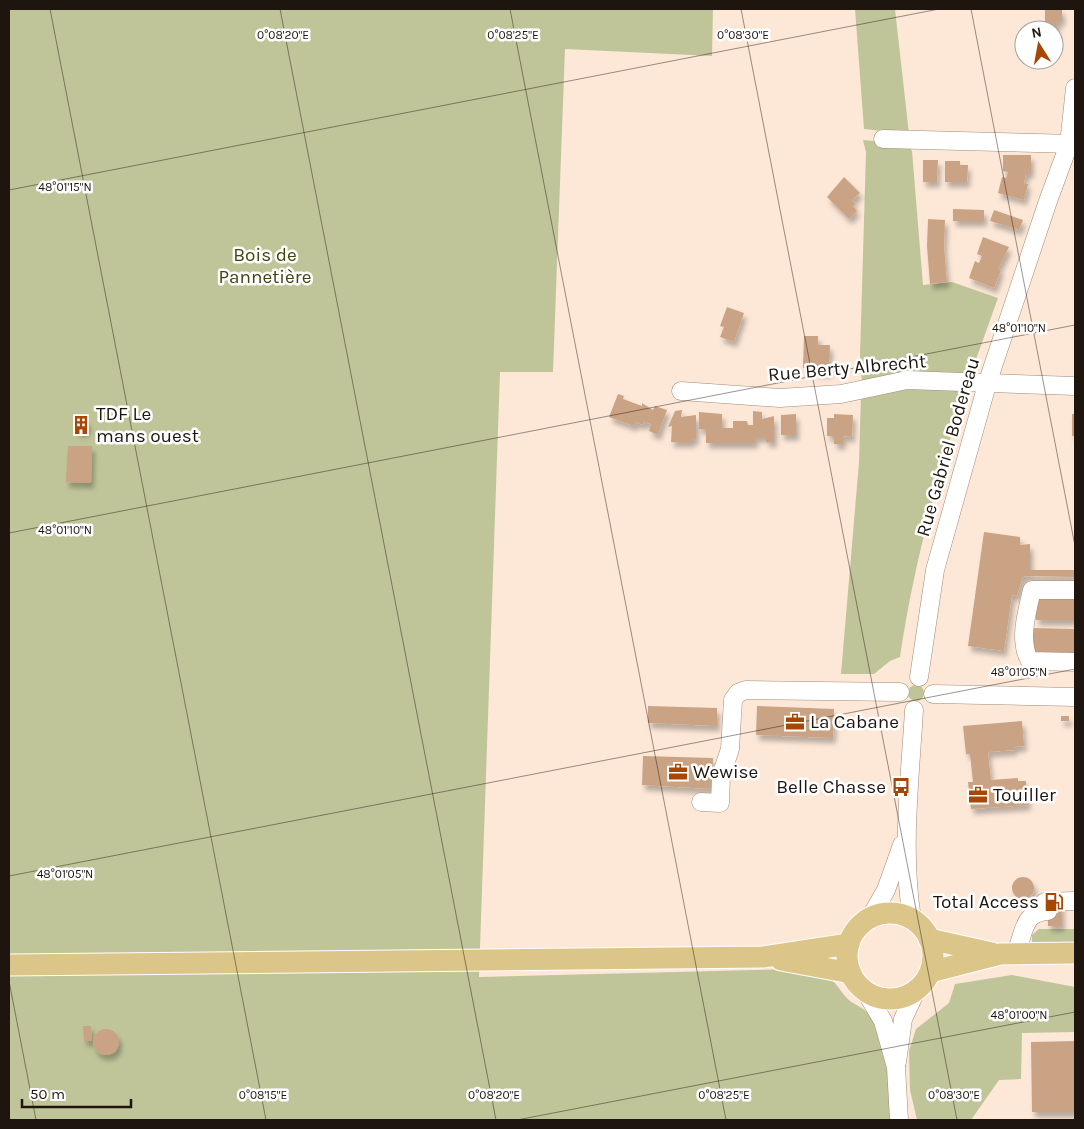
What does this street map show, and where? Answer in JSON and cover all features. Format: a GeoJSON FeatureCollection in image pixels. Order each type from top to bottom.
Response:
{"type":"FeatureCollection","features":[{"type":"Feature","properties":{"kind":"main road"},"geometry":{"type":"LineString","coordinates":[[891,913],[912,919],[921,926],[930,939],[933,954],[930,972],[916,989],[904,996],[890,998],[876,996],[864,990],[851,973],[848,963],[849,944],[854,933],[870,918],[891,913]]}},
{"type":"Feature","properties":{"kind":"main road"},"geometry":{"type":"LineString","coordinates":[[930,939],[1007,954],[1075,953]]}},
{"type":"Feature","properties":{"kind":"main road"},"geometry":{"type":"LineString","coordinates":[[9,965],[764,957],[849,944]]}},
{"type":"Feature","properties":{"kind":"main road"},"geometry":{"type":"LineString","coordinates":[[930,972],[1007,954]]}},
{"type":"Feature","properties":{"kind":"main road"},"geometry":{"type":"LineString","coordinates":[[764,957],[851,973]]}},
{"type":"Feature","properties":{"kind":"street","name":"Rue Gabriel Bodereau"},"geometry":{"type":"LineString","coordinates":[[919,677],[935,570],[988,382],[1072,144],[1075,88]]}},
{"type":"Feature","properties":{"kind":"street"},"geometry":{"type":"LineString","coordinates":[[883,139],[1072,144]]}},
{"type":"Feature","properties":{"kind":"street","name":"Rue Berty Albrecht"},"geometry":{"type":"LineString","coordinates":[[681,391],[780,398],[840,394],[907,380],[1075,386]]}},
{"type":"Feature","properties":{"kind":"street"},"geometry":{"type":"LineString","coordinates":[[1075,590],[1032,590],[1024,641],[1025,653],[1030,661],[1075,662]]}},
{"type":"Feature","properties":{"kind":"street"},"geometry":{"type":"LineString","coordinates":[[919,677],[928,681],[933,694],[927,707],[914,710],[902,702],[900,692],[907,680],[919,677]]}},
{"type":"Feature","properties":{"kind":"street"},"geometry":{"type":"LineString","coordinates":[[701,802],[720,803],[721,776],[730,749],[733,700],[738,692],[746,690],[900,692]]}},
{"type":"Feature","properties":{"kind":"street"},"geometry":{"type":"LineString","coordinates":[[933,694],[1075,697]]}},
{"type":"Feature","properties":{"kind":"street"},"geometry":{"type":"LineString","coordinates":[[912,919],[908,892],[907,833],[914,710]]}},
{"type":"Feature","properties":{"kind":"street"},"geometry":{"type":"LineString","coordinates":[[870,918],[886,890],[907,833]]}},
{"type":"Feature","properties":{"kind":"street"},"geometry":{"type":"LineString","coordinates":[[1007,954],[1029,919],[1059,909]]}},
{"type":"Feature","properties":{"kind":"street"},"geometry":{"type":"LineString","coordinates":[[899,1120],[896,1067],[903,1019],[916,989]]}},
{"type":"Feature","properties":{"kind":"street"},"geometry":{"type":"LineString","coordinates":[[864,990],[882,1021],[896,1067]]}},
{"type":"Feature","properties":{"kind":"green space","name":"Bois de Pannetière"},"geometry":{"type":"Polygon","coordinates":[[[9,9],[713,9],[712,56],[565,49],[553,372],[500,372],[479,977],[796,969],[822,975],[835,983],[850,1001],[869,1014],[882,1035],[888,1064],[891,1120],[9,1120],[9,9]]]}},
{"type":"Feature","properties":{"kind":"green space"},"geometry":{"type":"Polygon","coordinates":[[[855,9],[895,9],[909,134],[864,129],[855,9]]]}},
{"type":"Feature","properties":{"kind":"green space"},"geometry":{"type":"Polygon","coordinates":[[[863,140],[907,144],[912,151],[923,285],[952,282],[998,298],[970,376],[862,384],[860,355],[866,152],[863,140]]]}},
{"type":"Feature","properties":{"kind":"green space"},"geometry":{"type":"Polygon","coordinates":[[[967,385],[946,452],[928,520],[912,588],[900,657],[890,661],[874,674],[841,674],[859,462],[861,395],[902,386],[967,385]]]}},
{"type":"Feature","properties":{"kind":"green space"},"geometry":{"type":"Polygon","coordinates":[[[913,685],[919,685],[924,690],[922,699],[913,701],[908,696],[908,690],[913,685]]]}},
{"type":"Feature","properties":{"kind":"green space"},"geometry":{"type":"Polygon","coordinates":[[[1039,929],[1075,929],[1075,944],[1032,944],[1032,935],[1039,929]]]}},
{"type":"Feature","properties":{"kind":"green space"},"geometry":{"type":"Polygon","coordinates":[[[1012,975],[1075,987],[1075,1032],[1022,1033],[1021,1079],[999,1080],[971,1120],[917,1120],[910,1090],[909,1051],[916,1029],[949,1003],[955,984],[1012,975]]]}},
{"type":"Feature","properties":{"kind":"building"},"geometry":{"type":"Polygon","coordinates":[[[1045,9],[1062,9],[1062,20],[1045,20],[1045,9]]]}},
{"type":"Feature","properties":{"kind":"building"},"geometry":{"type":"Polygon","coordinates":[[[1003,155],[1031,155],[1031,173],[1026,173],[1024,183],[1028,184],[1024,200],[998,193],[1002,177],[1006,178],[1008,172],[1003,171],[1003,155]]]}},
{"type":"Feature","properties":{"kind":"building"},"geometry":{"type":"Polygon","coordinates":[[[923,160],[938,160],[937,182],[923,182],[923,160]]]}},
{"type":"Feature","properties":{"kind":"building"},"geometry":{"type":"Polygon","coordinates":[[[945,161],[960,161],[960,165],[968,165],[967,182],[945,182],[945,161]]]}},
{"type":"Feature","properties":{"kind":"building"},"geometry":{"type":"Polygon","coordinates":[[[844,177],[860,193],[852,200],[855,204],[853,206],[857,211],[849,219],[827,197],[844,177]]]}},
{"type":"Feature","properties":{"kind":"building"},"geometry":{"type":"Polygon","coordinates":[[[953,209],[984,210],[984,221],[953,221],[953,209]]]}},
{"type":"Feature","properties":{"kind":"building"},"geometry":{"type":"Polygon","coordinates":[[[994,210],[1023,220],[1019,230],[990,221],[994,210]]]}},
{"type":"Feature","properties":{"kind":"building"},"geometry":{"type":"Polygon","coordinates":[[[928,219],[945,220],[944,247],[947,282],[930,284],[927,246],[928,219]]]}},
{"type":"Feature","properties":{"kind":"building"},"geometry":{"type":"Polygon","coordinates":[[[983,237],[1009,247],[998,269],[1001,270],[994,288],[969,278],[975,261],[979,263],[982,256],[977,254],[983,237]]]}},
{"type":"Feature","properties":{"kind":"building"},"geometry":{"type":"Polygon","coordinates":[[[727,307],[744,313],[734,342],[720,337],[724,327],[720,326],[727,307]]]}},
{"type":"Feature","properties":{"kind":"building"},"geometry":{"type":"Polygon","coordinates":[[[804,336],[818,336],[818,345],[830,345],[829,372],[816,372],[816,368],[803,368],[804,336]]]}},
{"type":"Feature","properties":{"kind":"building"},"geometry":{"type":"Polygon","coordinates":[[[618,394],[624,396],[623,399],[642,406],[642,403],[653,410],[655,406],[667,410],[658,435],[649,431],[651,424],[644,422],[643,425],[636,422],[634,426],[609,417],[618,394]]]}},
{"type":"Feature","properties":{"kind":"building"},"geometry":{"type":"Polygon","coordinates":[[[682,410],[681,417],[696,415],[696,439],[692,439],[692,442],[671,442],[672,426],[668,427],[675,411],[682,410]]]}},
{"type":"Feature","properties":{"kind":"building"},"geometry":{"type":"Polygon","coordinates":[[[753,411],[762,412],[762,419],[774,416],[774,442],[766,442],[766,437],[755,437],[755,443],[706,443],[706,429],[699,429],[699,412],[722,414],[722,428],[733,428],[733,421],[747,421],[748,425],[753,425],[753,411]]]}},
{"type":"Feature","properties":{"kind":"building"},"geometry":{"type":"Polygon","coordinates":[[[796,414],[796,435],[781,435],[781,415],[796,414]]]}},
{"type":"Feature","properties":{"kind":"building"},"geometry":{"type":"Polygon","coordinates":[[[834,414],[853,415],[852,437],[843,436],[843,444],[834,444],[834,436],[827,436],[827,418],[834,418],[834,414]]]}},
{"type":"Feature","properties":{"kind":"building"},"geometry":{"type":"Polygon","coordinates":[[[1072,414],[1075,414],[1075,436],[1072,436],[1072,414]]]}},
{"type":"Feature","properties":{"kind":"building","name":"TDF Le mans ouest"},"geometry":{"type":"Polygon","coordinates":[[[78,418],[84,418],[88,425],[84,432],[78,432],[74,428],[74,422],[78,418]]]}},
{"type":"Feature","properties":{"kind":"building"},"geometry":{"type":"Polygon","coordinates":[[[68,446],[92,446],[91,483],[66,482],[68,446]]]}},
{"type":"Feature","properties":{"kind":"building"},"geometry":{"type":"Polygon","coordinates":[[[984,532],[1020,537],[1020,545],[1030,544],[1030,570],[1075,570],[1075,577],[1023,576],[1017,596],[1012,595],[1004,651],[968,646],[984,532]]]}},
{"type":"Feature","properties":{"kind":"building"},"geometry":{"type":"Polygon","coordinates":[[[1036,594],[1075,594],[1075,620],[1036,620],[1036,594]]]}},
{"type":"Feature","properties":{"kind":"building"},"geometry":{"type":"Polygon","coordinates":[[[1033,628],[1075,629],[1075,654],[1033,654],[1033,628]]]}},
{"type":"Feature","properties":{"kind":"building"},"geometry":{"type":"Polygon","coordinates":[[[648,706],[717,708],[717,726],[648,723],[648,706]]]}},
{"type":"Feature","properties":{"kind":"building","name":"La Cabane"},"geometry":{"type":"Polygon","coordinates":[[[757,706],[834,709],[833,738],[756,735],[757,706]]]}},
{"type":"Feature","properties":{"kind":"building"},"geometry":{"type":"Polygon","coordinates":[[[1061,716],[1069,716],[1069,721],[1061,721],[1061,716]]]}},
{"type":"Feature","properties":{"kind":"building"},"geometry":{"type":"Polygon","coordinates":[[[1022,721],[1024,746],[1014,747],[1014,750],[988,752],[991,780],[1018,778],[1018,781],[1026,781],[1028,805],[971,809],[968,782],[973,782],[970,754],[966,754],[963,726],[1022,721]]]}},
{"type":"Feature","properties":{"kind":"building","name":"Wewise"},"geometry":{"type":"Polygon","coordinates":[[[643,756],[713,758],[712,789],[642,785],[643,756]]]}},
{"type":"Feature","properties":{"kind":"building"},"geometry":{"type":"Polygon","coordinates":[[[1023,877],[1031,880],[1034,888],[1031,896],[1023,899],[1015,896],[1012,888],[1015,880],[1023,877]]]}},
{"type":"Feature","properties":{"kind":"building","name":"Total Access"},"geometry":{"type":"Polygon","coordinates":[[[1048,894],[1061,894],[1062,926],[1048,926],[1048,894]]]}},
{"type":"Feature","properties":{"kind":"building"},"geometry":{"type":"Polygon","coordinates":[[[83,1026],[91,1026],[92,1041],[84,1041],[83,1026]]]}},
{"type":"Feature","properties":{"kind":"building"},"geometry":{"type":"Polygon","coordinates":[[[106,1029],[115,1033],[119,1042],[115,1051],[106,1055],[97,1051],[93,1042],[97,1033],[106,1029]]]}},
{"type":"Feature","properties":{"kind":"building"},"geometry":{"type":"Polygon","coordinates":[[[1075,1041],[1075,1112],[1032,1112],[1031,1042],[1075,1041]]]}},
{"type":"Feature","properties":{"kind":"place","name":"TDF Le mans ouest"},"geometry":{"type":"Point","coordinates":[81,425]}},
{"type":"Feature","properties":{"kind":"place","name":"La Cabane"},"geometry":{"type":"Point","coordinates":[795,722]}},
{"type":"Feature","properties":{"kind":"place","name":"Wewise"},"geometry":{"type":"Point","coordinates":[678,772]}},
{"type":"Feature","properties":{"kind":"place","name":"Belle Chasse"},"geometry":{"type":"Point","coordinates":[901,787]}},
{"type":"Feature","properties":{"kind":"place","name":"Touiller"},"geometry":{"type":"Point","coordinates":[978,795]}},
{"type":"Feature","properties":{"kind":"place","name":"Total Access"},"geometry":{"type":"Point","coordinates":[1054,902]}}]}
